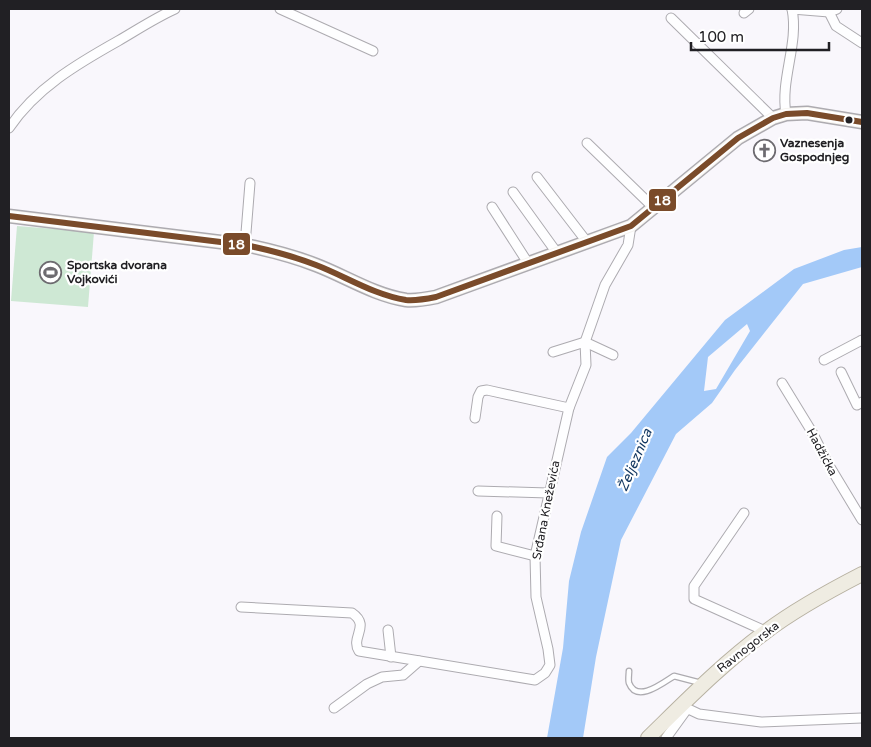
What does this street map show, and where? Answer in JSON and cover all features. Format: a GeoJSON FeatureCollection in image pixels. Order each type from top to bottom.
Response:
{"type":"FeatureCollection","features":[{"type":"Feature","properties":{"kind":"main road"},"geometry":{"type":"LineString","coordinates":[[9,216],[246,245],[315,265],[372,289],[405,300],[420,300],[436,297],[631,226],[738,138],[773,118],[786,114],[807,113],[862,122]]}},
{"type":"Feature","properties":{"kind":"main road","name":"Ravnogorska"},"geometry":{"type":"LineString","coordinates":[[648,738],[765,631],[817,598],[862,574]]}},
{"type":"Feature","properties":{"kind":"street"},"geometry":{"type":"LineString","coordinates":[[280,9],[373,51]]}},
{"type":"Feature","properties":{"kind":"street"},"geometry":{"type":"LineString","coordinates":[[786,114],[783,99],[795,23],[792,9],[833,11],[836,26],[862,43]]}},
{"type":"Feature","properties":{"kind":"street"},"geometry":{"type":"LineString","coordinates":[[9,128],[13,113],[70,68],[167,10]]}},
{"type":"Feature","properties":{"kind":"street"},"geometry":{"type":"LineString","coordinates":[[671,18],[773,118]]}},
{"type":"Feature","properties":{"kind":"street"},"geometry":{"type":"LineString","coordinates":[[587,143],[654,208]]}},
{"type":"Feature","properties":{"kind":"street"},"geometry":{"type":"LineString","coordinates":[[537,177],[587,242]]}},
{"type":"Feature","properties":{"kind":"street"},"geometry":{"type":"LineString","coordinates":[[246,245],[250,182]]}},
{"type":"Feature","properties":{"kind":"street"},"geometry":{"type":"LineString","coordinates":[[513,192],[557,253]]}},
{"type":"Feature","properties":{"kind":"street"},"geometry":{"type":"LineString","coordinates":[[492,207],[528,263]]}},
{"type":"Feature","properties":{"kind":"street","name":"Srđana Kneževića"},"geometry":{"type":"LineString","coordinates":[[241,607],[352,613],[358,617],[361,623],[356,644],[359,651],[535,680],[545,673],[550,665],[536,598],[535,556],[569,408],[586,365],[585,342],[605,285],[628,245],[631,226]]}},
{"type":"Feature","properties":{"kind":"street"},"geometry":{"type":"LineString","coordinates":[[824,360],[862,340]]}},
{"type":"Feature","properties":{"kind":"street"},"geometry":{"type":"LineString","coordinates":[[553,352],[585,342],[613,355]]}},
{"type":"Feature","properties":{"kind":"street"},"geometry":{"type":"LineString","coordinates":[[841,372],[857,405],[862,402]]}},
{"type":"Feature","properties":{"kind":"street","name":"Hadžićka"},"geometry":{"type":"LineString","coordinates":[[782,383],[862,520]]}},
{"type":"Feature","properties":{"kind":"street"},"geometry":{"type":"LineString","coordinates":[[475,418],[478,397],[481,391],[487,390],[569,408]]}},
{"type":"Feature","properties":{"kind":"street"},"geometry":{"type":"LineString","coordinates":[[478,490],[548,493]]}},
{"type":"Feature","properties":{"kind":"street"},"geometry":{"type":"LineString","coordinates":[[744,513],[694,586],[694,599],[765,631]]}},
{"type":"Feature","properties":{"kind":"street"},"geometry":{"type":"LineString","coordinates":[[497,516],[496,546],[535,556]]}},
{"type":"Feature","properties":{"kind":"street"},"geometry":{"type":"LineString","coordinates":[[388,630],[391,657]]}},
{"type":"Feature","properties":{"kind":"street"},"geometry":{"type":"LineString","coordinates":[[334,708],[367,684],[382,677],[403,675],[419,661]]}},
{"type":"Feature","properties":{"kind":"street"},"geometry":{"type":"LineString","coordinates":[[666,738],[684,707],[699,714],[761,722],[862,718]]}},
{"type":"Feature","properties":{"kind":"lane"},"geometry":{"type":"LineString","coordinates":[[629,670],[629,683],[634,689],[642,692],[652,690],[674,676],[705,684]]}},
{"type":"Feature","properties":{"kind":"green space"},"geometry":{"type":"Polygon","coordinates":[[[17,226],[94,232],[88,307],[11,301],[17,226]]]}},
{"type":"Feature","properties":{"kind":"water","name":"Željeznica"},"geometry":{"type":"Polygon","coordinates":[[[862,247],[862,267],[803,284],[735,370],[712,403],[676,434],[621,540],[596,657],[583,738],[547,738],[563,648],[569,581],[581,532],[607,457],[631,433],[725,320],[794,269],[844,250],[862,247]],[[747,324],[708,357],[704,391],[716,389],[750,331],[747,324]]]}},
{"type":"Feature","properties":{"kind":"transit line","name":"18"},"geometry":{"type":"LineString","coordinates":[[9,216],[245,245],[327,269],[360,285],[394,298],[421,300],[436,297],[631,226],[738,138],[773,118],[786,114],[807,113],[862,122]]}},
{"type":"Feature","properties":{"kind":"place","name":"Vaznesenja Gospodnjeg"},"geometry":{"type":"Point","coordinates":[764,150]}},
{"type":"Feature","properties":{"kind":"place","name":"Sportska dvorana Vojkovići"},"geometry":{"type":"Point","coordinates":[51,272]}}]}
